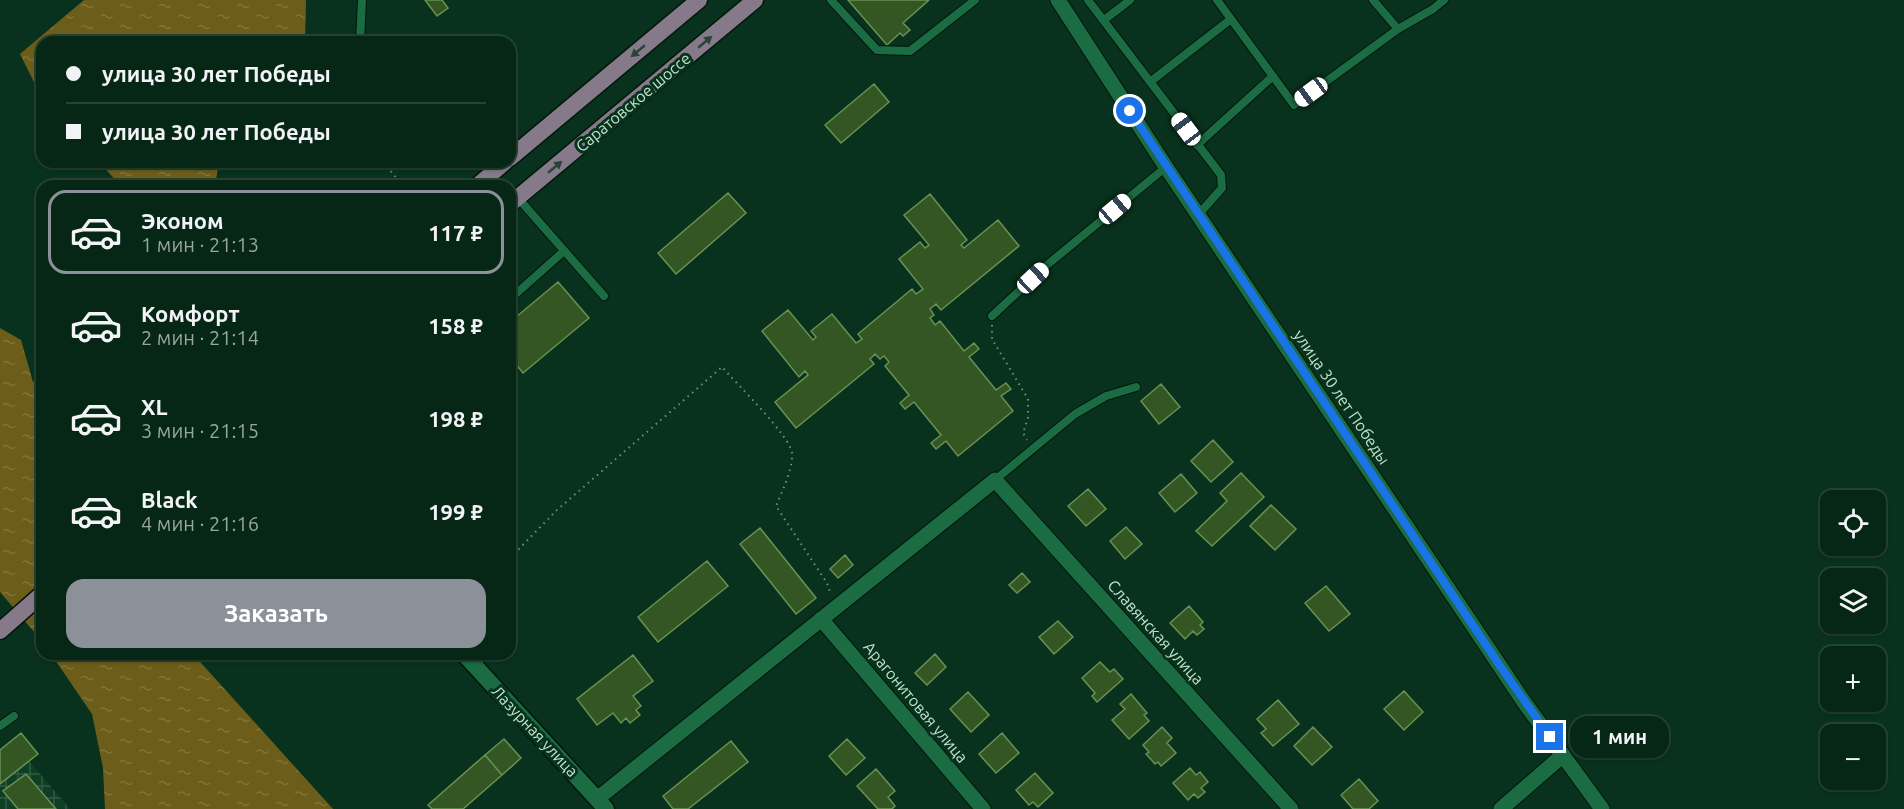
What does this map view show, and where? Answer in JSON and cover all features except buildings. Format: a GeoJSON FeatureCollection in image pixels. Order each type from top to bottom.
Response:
{"type":"FeatureCollection","features":[{"type":"Feature","properties":{"kind":"main road"},"geometry":{"type":"LineString","coordinates":[[516,153],[699,0]]}},
{"type":"Feature","properties":{"kind":"main road","name":"Саратовское шоссе"},"geometry":{"type":"LineString","coordinates":[[516,199],[755,0]]}},
{"type":"Feature","properties":{"kind":"main road"},"geometry":{"type":"LineString","coordinates":[[484,180],[498,168]]}},
{"type":"Feature","properties":{"kind":"main road"},"geometry":{"type":"LineString","coordinates":[[0,631],[36,599]]}},
{"type":"Feature","properties":{"kind":"street","name":"улица 30 лет Победы"},"geometry":{"type":"LineString","coordinates":[[1058,0],[1166,167],[1518,692],[1602,809]]}},
{"type":"Feature","properties":{"kind":"street"},"geometry":{"type":"LineString","coordinates":[[602,804],[835,606],[995,480]]}},
{"type":"Feature","properties":{"kind":"street","name":"Славянская улица"},"geometry":{"type":"LineString","coordinates":[[995,480],[1291,809]]}},
{"type":"Feature","properties":{"kind":"street","name":"Арагонитовая улица"},"geometry":{"type":"LineString","coordinates":[[821,619],[983,809]]}},
{"type":"Feature","properties":{"kind":"street","name":"Лазурная улица"},"geometry":{"type":"LineString","coordinates":[[470,660],[602,804]]}},
{"type":"Feature","properties":{"kind":"street"},"geometry":{"type":"LineString","coordinates":[[1501,809],[1563,755]]}},
{"type":"Feature","properties":{"kind":"lane"},"geometry":{"type":"LineString","coordinates":[[360,36],[363,0]]}},
{"type":"Feature","properties":{"kind":"lane"},"geometry":{"type":"LineString","coordinates":[[831,0],[877,50],[910,51],[975,0]]}},
{"type":"Feature","properties":{"kind":"lane"},"geometry":{"type":"LineString","coordinates":[[1088,0],[1221,175],[1222,188],[1198,215]]}},
{"type":"Feature","properties":{"kind":"lane"},"geometry":{"type":"LineString","coordinates":[[1104,20],[1130,0]]}},
{"type":"Feature","properties":{"kind":"lane"},"geometry":{"type":"LineString","coordinates":[[1217,0],[1294,105],[1398,29],[1444,0]]}},
{"type":"Feature","properties":{"kind":"lane"},"geometry":{"type":"LineString","coordinates":[[1373,0],[1398,29]]}},
{"type":"Feature","properties":{"kind":"lane"},"geometry":{"type":"LineString","coordinates":[[1150,82],[1231,19]]}},
{"type":"Feature","properties":{"kind":"lane"},"geometry":{"type":"LineString","coordinates":[[1197,145],[1273,76]]}},
{"type":"Feature","properties":{"kind":"lane"},"geometry":{"type":"LineString","coordinates":[[992,316],[1047,265],[1166,167]]}},
{"type":"Feature","properties":{"kind":"lane"},"geometry":{"type":"LineString","coordinates":[[516,203],[564,251],[604,296]]}},
{"type":"Feature","properties":{"kind":"lane"},"geometry":{"type":"LineString","coordinates":[[516,294],[564,251]]}},
{"type":"Feature","properties":{"kind":"lane"},"geometry":{"type":"LineString","coordinates":[[995,480],[1086,408],[1106,396],[1136,387]]}},
{"type":"Feature","properties":{"kind":"lane"},"geometry":{"type":"LineString","coordinates":[[0,726],[14,716]]}},
{"type":"Feature","properties":{"kind":"path"},"geometry":{"type":"LineString","coordinates":[[388,168],[398,180]]}},
{"type":"Feature","properties":{"kind":"path"},"geometry":{"type":"LineString","coordinates":[[992,316],[992,339],[1028,399],[1028,418],[1023,433],[1032,449]]}},
{"type":"Feature","properties":{"kind":"path"},"geometry":{"type":"LineString","coordinates":[[516,552],[556,510],[722,367],[783,434],[793,451],[790,469],[776,506],[827,583],[835,606]]}},
{"type":"Feature","properties":{"kind":"shaded area"},"geometry":{"type":"Polygon","coordinates":[[[29,761],[70,809],[0,809],[0,785],[29,761]]]}},
{"type":"Feature","properties":{"kind":"water"},"geometry":{"type":"Polygon","coordinates":[[[84,0],[306,0],[305,36],[41,36],[84,0]]]}},
{"type":"Feature","properties":{"kind":"water"},"geometry":{"type":"Polygon","coordinates":[[[36,40],[36,86],[20,54],[36,40]]]}},
{"type":"Feature","properties":{"kind":"water"},"geometry":{"type":"Polygon","coordinates":[[[104,168],[218,168],[216,180],[116,180],[104,168]]]}},
{"type":"Feature","properties":{"kind":"water"},"geometry":{"type":"Polygon","coordinates":[[[0,328],[21,340],[33,382],[36,380],[36,634],[0,592],[0,328]]]}},
{"type":"Feature","properties":{"kind":"water"},"geometry":{"type":"Polygon","coordinates":[[[55,660],[198,660],[333,809],[105,809],[103,768],[92,714],[55,660]]]}},
{"type":"Feature","properties":{"kind":"route"},"geometry":{"type":"LineString","coordinates":[[1130,111],[1524,702],[1550,737]]}}]}
